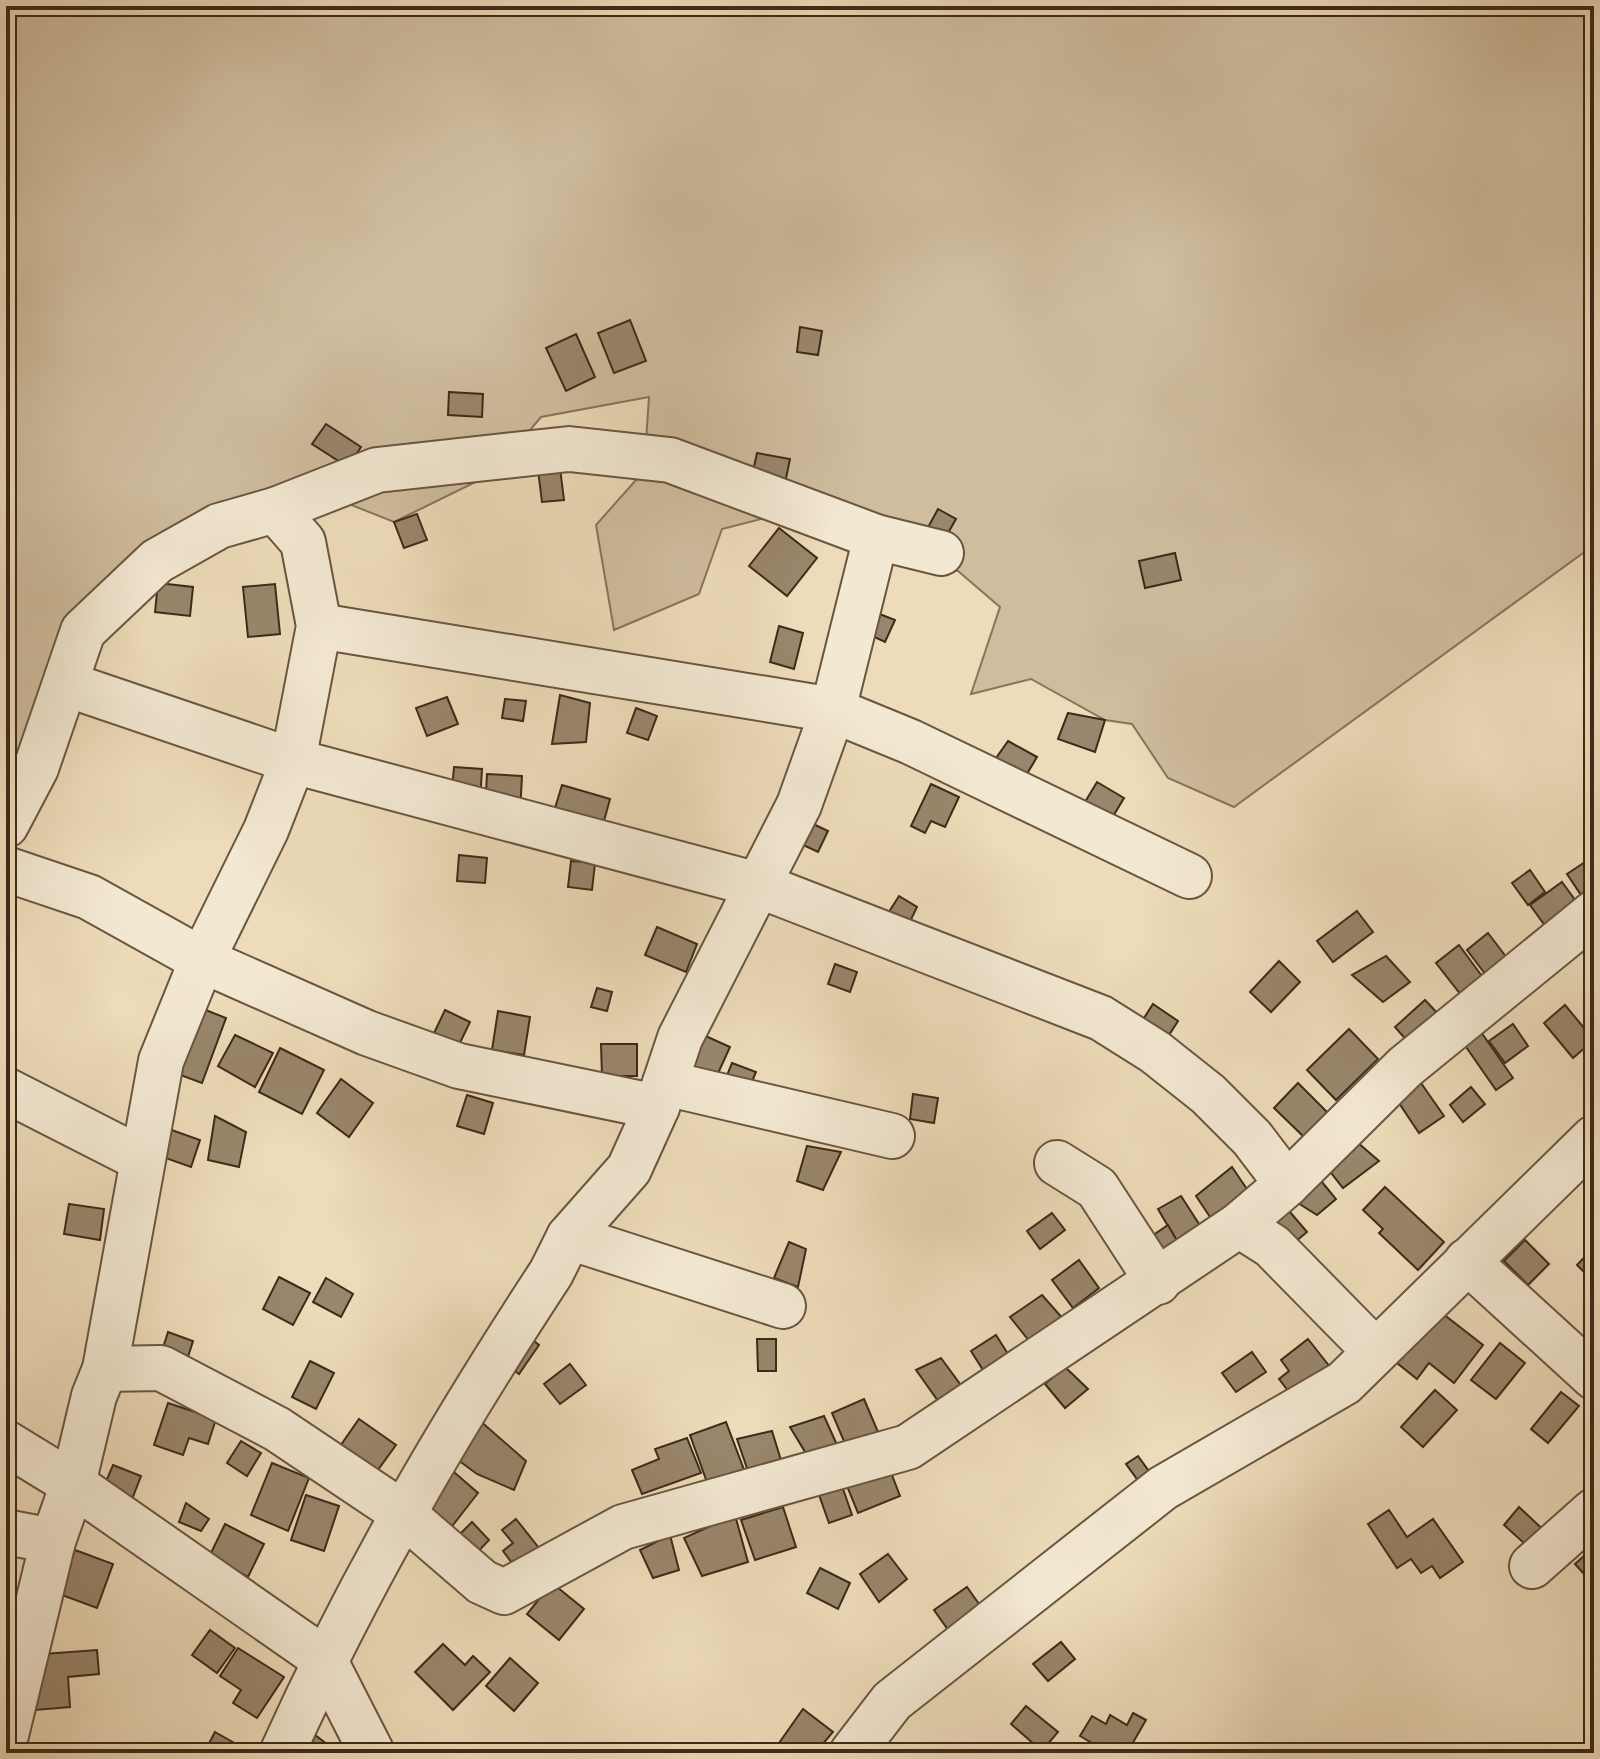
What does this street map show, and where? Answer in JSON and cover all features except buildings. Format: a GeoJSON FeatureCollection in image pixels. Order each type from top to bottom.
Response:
{"type":"FeatureCollection","features":[{"type":"Feature","properties":{"kind":"street"},"geometry":{"type":"LineString","coordinates":[[6,825],[36,768],[83,631],[157,561],[219,526],[275,510],[377,470],[569,449],[670,460],[876,537],[941,553]]}},
{"type":"Feature","properties":{"kind":"street"},"geometry":{"type":"LineString","coordinates":[[6,1735],[13,1681],[53,1541],[73,1484],[94,1396],[105,1369],[161,1061],[202,960],[266,830],[293,761],[319,626],[303,542],[275,510]]}},
{"type":"Feature","properties":{"kind":"street"},"geometry":{"type":"LineString","coordinates":[[282,1753],[324,1659],[401,1512],[551,1273],[569,1237],[629,1169],[661,1095],[680,1038],[799,805],[833,710],[876,537]]}},
{"type":"Feature","properties":{"kind":"street"},"geometry":{"type":"LineString","coordinates":[[319,626],[833,710],[911,742],[1189,876]]}},
{"type":"Feature","properties":{"kind":"street"},"geometry":{"type":"LineString","coordinates":[[66,684],[293,761],[758,885],[1101,1018],[1155,1052],[1208,1094],[1252,1138],[1287,1184]]}},
{"type":"Feature","properties":{"kind":"street"},"geometry":{"type":"LineString","coordinates":[[6,869],[89,897],[202,960],[367,1033],[459,1066],[661,1095],[892,1136]]}},
{"type":"Feature","properties":{"kind":"street"},"geometry":{"type":"LineString","coordinates":[[105,1369],[161,1368],[277,1429],[401,1512],[482,1582],[504,1592],[623,1527],[908,1447],[1239,1225],[1287,1184],[1405,1067],[1594,913]]}},
{"type":"Feature","properties":{"kind":"street"},"geometry":{"type":"LineString","coordinates":[[6,1090],[141,1159]]}},
{"type":"Feature","properties":{"kind":"street"},"geometry":{"type":"LineString","coordinates":[[852,1753],[892,1701],[1163,1488],[1344,1383],[1374,1350],[1594,1138]]}},
{"type":"Feature","properties":{"kind":"street"},"geometry":{"type":"LineString","coordinates":[[1057,1163],[1097,1188],[1158,1282]]}},
{"type":"Feature","properties":{"kind":"street"},"geometry":{"type":"LineString","coordinates":[[1239,1225],[1272,1246],[1374,1350]]}},
{"type":"Feature","properties":{"kind":"street"},"geometry":{"type":"LineString","coordinates":[[569,1237],[783,1306]]}},
{"type":"Feature","properties":{"kind":"street"},"geometry":{"type":"LineString","coordinates":[[1467,1261],[1594,1377]]}},
{"type":"Feature","properties":{"kind":"street"},"geometry":{"type":"LineString","coordinates":[[6,1443],[73,1484],[324,1659],[372,1753]]}},
{"type":"Feature","properties":{"kind":"street"},"geometry":{"type":"LineString","coordinates":[[1532,1566],[1594,1511]]}},
{"type":"Feature","properties":{"kind":"street"},"geometry":{"type":"LineString","coordinates":[[6,1532],[53,1541]]}},
{"type":"Feature","properties":{"kind":"shaded area"},"geometry":{"type":"Polygon","coordinates":[[[6,6],[1594,6],[1594,545],[1234,807],[1168,778],[1132,724],[1105,720],[1031,679],[971,694],[1000,607],[958,571],[892,562],[824,503],[722,529],[699,594],[614,630],[596,525],[644,471],[649,397],[541,417],[494,473],[394,522],[339,500],[153,555],[6,806],[6,6]]]}}]}
